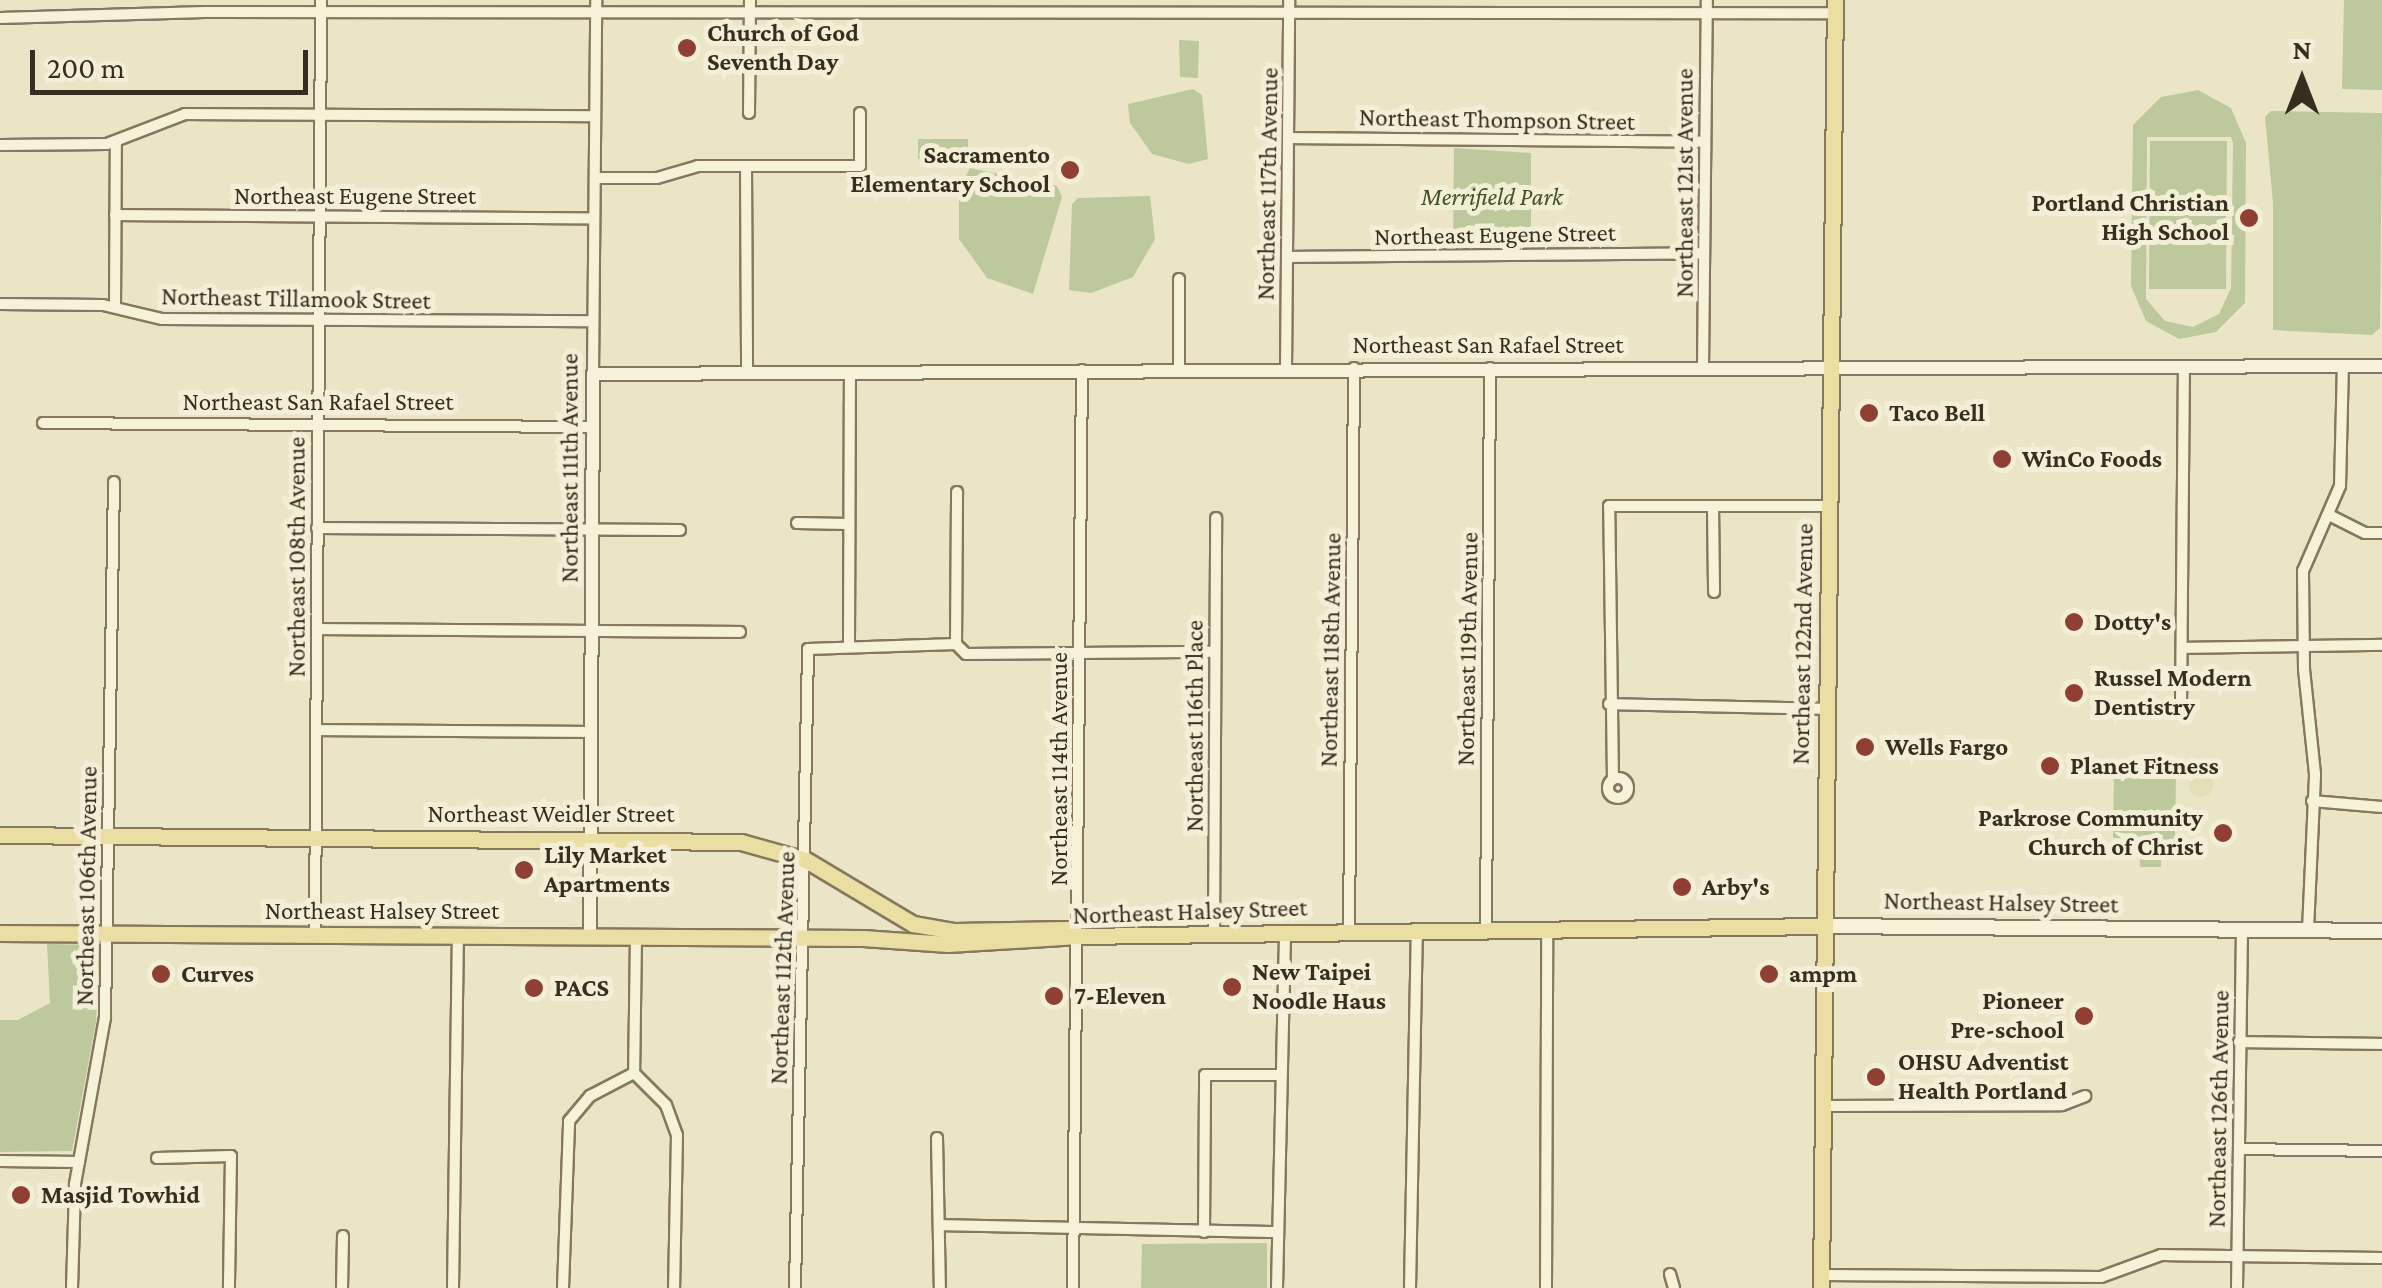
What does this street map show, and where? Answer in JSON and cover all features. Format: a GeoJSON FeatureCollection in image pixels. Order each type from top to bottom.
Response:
{"type":"FeatureCollection","features":[{"type":"Feature","properties":{"kind":"main road","name":"Northeast 122nd Avenue"},"geometry":{"type":"LineString","coordinates":[[1821,1282],[1835,6]]}},
{"type":"Feature","properties":{"kind":"main road","name":"Northeast Weidler Street"},"geometry":{"type":"LineString","coordinates":[[0,835],[741,842],[806,860],[913,924],[954,932],[1067,929],[1078,936]]}},
{"type":"Feature","properties":{"kind":"main road","name":"Northeast Halsey Street"},"geometry":{"type":"LineString","coordinates":[[0,933],[805,938],[948,944],[1078,936],[1825,926],[2382,931]]}},
{"type":"Feature","properties":{"kind":"street","name":"Northeast 108th Avenue"},"geometry":{"type":"LineString","coordinates":[[316,935],[321,0]]}},
{"type":"Feature","properties":{"kind":"street","name":"Northeast 111th Avenue"},"geometry":{"type":"LineString","coordinates":[[590,937],[596,0]]}},
{"type":"Feature","properties":{"kind":"street"},"geometry":{"type":"LineString","coordinates":[[749,114],[750,0]]}},
{"type":"Feature","properties":{"kind":"street","name":"Northeast 117th Avenue"},"geometry":{"type":"LineString","coordinates":[[1286,369],[1289,0]]}},
{"type":"Feature","properties":{"kind":"street","name":"Northeast 121st Avenue"},"geometry":{"type":"LineString","coordinates":[[1704,366],[1706,6]]}},
{"type":"Feature","properties":{"kind":"street"},"geometry":{"type":"LineString","coordinates":[[0,18],[321,13],[1289,16],[1835,6]]}},
{"type":"Feature","properties":{"kind":"street"},"geometry":{"type":"LineString","coordinates":[[594,178],[657,178],[698,166],[860,166],[860,113]]}},
{"type":"Feature","properties":{"kind":"street"},"geometry":{"type":"LineString","coordinates":[[0,145],[116,141],[174,114],[595,116]]}},
{"type":"Feature","properties":{"kind":"street","name":"Northeast Thompson Street"},"geometry":{"type":"LineString","coordinates":[[1288,138],[1706,142]]}},
{"type":"Feature","properties":{"kind":"street"},"geometry":{"type":"LineString","coordinates":[[114,306],[116,141]]}},
{"type":"Feature","properties":{"kind":"street"},"geometry":{"type":"LineString","coordinates":[[746,166],[747,373]]}},
{"type":"Feature","properties":{"kind":"street","name":"Northeast Eugene Street"},"geometry":{"type":"LineString","coordinates":[[116,215],[594,218]]}},
{"type":"Feature","properties":{"kind":"street","name":"Northeast Eugene Street"},"geometry":{"type":"LineString","coordinates":[[1287,258],[1704,253]]}},
{"type":"Feature","properties":{"kind":"street"},"geometry":{"type":"LineString","coordinates":[[1179,279],[1179,370]]}},
{"type":"Feature","properties":{"kind":"street","name":"Northeast Tillamook Street"},"geometry":{"type":"LineString","coordinates":[[0,304],[114,306],[162,319],[594,321]]}},
{"type":"Feature","properties":{"kind":"street","name":"Northeast San Rafael Street"},"geometry":{"type":"LineString","coordinates":[[594,374],[1704,366],[2382,366]]}},
{"type":"Feature","properties":{"kind":"street"},"geometry":{"type":"LineString","coordinates":[[2182,706],[2184,366]]}},
{"type":"Feature","properties":{"kind":"street"},"geometry":{"type":"LineString","coordinates":[[2308,930],[2312,801],[2304,647],[2305,559],[2340,486],[2343,366]]}},
{"type":"Feature","properties":{"kind":"street","name":"Northeast 118th Avenue"},"geometry":{"type":"LineString","coordinates":[[1349,933],[1354,368]]}},
{"type":"Feature","properties":{"kind":"street","name":"Northeast 119th Avenue"},"geometry":{"type":"LineString","coordinates":[[1486,931],[1490,368]]}},
{"type":"Feature","properties":{"kind":"street","name":"Northeast 114th Avenue"},"geometry":{"type":"LineString","coordinates":[[1073,1288],[1082,370]]}},
{"type":"Feature","properties":{"kind":"street"},"geometry":{"type":"LineString","coordinates":[[850,372],[849,645],[956,644]]}},
{"type":"Feature","properties":{"kind":"street","name":"Northeast San Rafael Street"},"geometry":{"type":"LineString","coordinates":[[44,423],[593,426]]}},
{"type":"Feature","properties":{"kind":"street","name":"Northeast 106th Avenue"},"geometry":{"type":"LineString","coordinates":[[72,1288],[78,1162],[105,1018],[114,482]]}},
{"type":"Feature","properties":{"kind":"street"},"geometry":{"type":"LineString","coordinates":[[957,492],[956,644],[966,654],[1215,652]]}},
{"type":"Feature","properties":{"kind":"street"},"geometry":{"type":"LineString","coordinates":[[1613,779],[1608,704],[1609,506],[1829,506]]}},
{"type":"Feature","properties":{"kind":"street"},"geometry":{"type":"LineString","coordinates":[[1713,506],[1714,592]]}},
{"type":"Feature","properties":{"kind":"street"},"geometry":{"type":"LineString","coordinates":[[2329,515],[2365,533],[2382,533]]}},
{"type":"Feature","properties":{"kind":"street","name":"Northeast 116th Place"},"geometry":{"type":"LineString","coordinates":[[1214,934],[1216,518]]}},
{"type":"Feature","properties":{"kind":"street"},"geometry":{"type":"LineString","coordinates":[[798,523],[848,524]]}},
{"type":"Feature","properties":{"kind":"street"},"geometry":{"type":"LineString","coordinates":[[318,528],[680,530]]}},
{"type":"Feature","properties":{"kind":"street"},"geometry":{"type":"LineString","coordinates":[[317,629],[740,632]]}},
{"type":"Feature","properties":{"kind":"street","name":"Northeast 112th Avenue"},"geometry":{"type":"LineString","coordinates":[[795,1288],[808,648],[849,645]]}},
{"type":"Feature","properties":{"kind":"street"},"geometry":{"type":"LineString","coordinates":[[2182,648],[2382,645]]}},
{"type":"Feature","properties":{"kind":"street"},"geometry":{"type":"LineString","coordinates":[[1608,704],[1827,708]]}},
{"type":"Feature","properties":{"kind":"street"},"geometry":{"type":"LineString","coordinates":[[316,730],[591,732]]}},
{"type":"Feature","properties":{"kind":"street"},"geometry":{"type":"LineString","coordinates":[[2312,801],[2382,807]]}},
{"type":"Feature","properties":{"kind":"street"},"geometry":{"type":"LineString","coordinates":[[1546,1288],[1547,930]]}},
{"type":"Feature","properties":{"kind":"street","name":"Northeast 126th Avenue"},"geometry":{"type":"LineString","coordinates":[[2237,1288],[2242,930]]}},
{"type":"Feature","properties":{"kind":"street"},"geometry":{"type":"LineString","coordinates":[[1410,1288],[1417,932]]}},
{"type":"Feature","properties":{"kind":"street"},"geometry":{"type":"LineString","coordinates":[[1277,1288],[1284,934]]}},
{"type":"Feature","properties":{"kind":"street"},"geometry":{"type":"LineString","coordinates":[[453,1288],[458,936]]}},
{"type":"Feature","properties":{"kind":"street"},"geometry":{"type":"LineString","coordinates":[[636,937],[634,1073],[674,1118],[674,1288]]}},
{"type":"Feature","properties":{"kind":"street"},"geometry":{"type":"LineString","coordinates":[[2240,1042],[2382,1044]]}},
{"type":"Feature","properties":{"kind":"street"},"geometry":{"type":"LineString","coordinates":[[564,1288],[569,1121],[590,1096],[634,1073]]}},
{"type":"Feature","properties":{"kind":"street"},"geometry":{"type":"LineString","coordinates":[[1204,1232],[1205,1075],[1280,1075]]}},
{"type":"Feature","properties":{"kind":"street"},"geometry":{"type":"LineString","coordinates":[[1823,1106],[2062,1106],[2085,1096]]}},
{"type":"Feature","properties":{"kind":"street"},"geometry":{"type":"LineString","coordinates":[[937,1138],[940,1288]]}},
{"type":"Feature","properties":{"kind":"street"},"geometry":{"type":"LineString","coordinates":[[2239,1149],[2382,1151]]}},
{"type":"Feature","properties":{"kind":"street"},"geometry":{"type":"LineString","coordinates":[[157,1158],[231,1156],[228,1288]]}},
{"type":"Feature","properties":{"kind":"street"},"geometry":{"type":"LineString","coordinates":[[0,1161],[78,1162]]}},
{"type":"Feature","properties":{"kind":"street"},"geometry":{"type":"LineString","coordinates":[[941,1225],[1074,1231],[1278,1232]]}},
{"type":"Feature","properties":{"kind":"street"},"geometry":{"type":"LineString","coordinates":[[342,1288],[343,1236]]}},
{"type":"Feature","properties":{"kind":"street"},"geometry":{"type":"LineString","coordinates":[[1821,1282],[2101,1277],[2161,1256],[2382,1258]]}},
{"type":"Feature","properties":{"kind":"street"},"geometry":{"type":"LineString","coordinates":[[1670,1274],[1674,1288]]}},
{"type":"Feature","properties":{"kind":"green space"},"geometry":{"type":"Polygon","coordinates":[[[2344,0],[2382,0],[2382,90],[2342,89],[2344,0]]]}},
{"type":"Feature","properties":{"kind":"green space"},"geometry":{"type":"Polygon","coordinates":[[[1179,40],[1199,41],[1198,78],[1180,77],[1179,40]]]}},
{"type":"Feature","properties":{"kind":"green space"},"geometry":{"type":"Polygon","coordinates":[[[1193,89],[1202,95],[1208,159],[1189,164],[1152,154],[1130,123],[1128,104],[1193,89]]]}},
{"type":"Feature","properties":{"kind":"green space"},"geometry":{"type":"Polygon","coordinates":[[[2198,90],[2231,108],[2246,143],[2245,303],[2216,332],[2179,339],[2146,321],[2131,286],[2133,125],[2161,97],[2198,90]],[[2147,137],[2146,299],[2165,321],[2193,327],[2219,314],[2231,288],[2231,137],[2147,137]]]}},
{"type":"Feature","properties":{"kind":"green space"},"geometry":{"type":"Polygon","coordinates":[[[2271,111],[2382,113],[2380,328],[2372,335],[2273,330],[2273,203],[2265,117],[2271,111]]]}},
{"type":"Feature","properties":{"kind":"green space"},"geometry":{"type":"Polygon","coordinates":[[[918,139],[968,139],[968,158],[918,159],[918,139]]]}},
{"type":"Feature","properties":{"kind":"green space"},"geometry":{"type":"Polygon","coordinates":[[[2150,141],[2227,141],[2226,289],[2149,289],[2150,141]]]}},
{"type":"Feature","properties":{"kind":"green space","name":"Merrifield Park"},"geometry":{"type":"Polygon","coordinates":[[[1454,148],[1531,153],[1531,245],[1453,245],[1454,148]]]}},
{"type":"Feature","properties":{"kind":"green space"},"geometry":{"type":"Polygon","coordinates":[[[970,168],[1057,186],[1062,197],[1033,294],[987,278],[959,239],[959,190],[970,168]]]}},
{"type":"Feature","properties":{"kind":"green space"},"geometry":{"type":"Polygon","coordinates":[[[1150,196],[1155,239],[1133,277],[1091,293],[1069,290],[1072,204],[1078,198],[1150,196]]]}},
{"type":"Feature","properties":{"kind":"green space"},"geometry":{"type":"Polygon","coordinates":[[[2114,770],[2176,771],[2175,839],[2162,840],[2161,867],[2140,867],[2140,838],[2113,838],[2114,770]]]}},
{"type":"Feature","properties":{"kind":"green space"},"geometry":{"type":"Polygon","coordinates":[[[2201,773],[2213,785],[2201,797],[2189,785],[2201,773]]]}},
{"type":"Feature","properties":{"kind":"green space"},"geometry":{"type":"Polygon","coordinates":[[[47,944],[100,945],[96,1022],[72,1151],[0,1152],[0,1020],[18,1020],[50,1003],[47,944]]]}},
{"type":"Feature","properties":{"kind":"green space"},"geometry":{"type":"Polygon","coordinates":[[[1267,1243],[1267,1288],[1141,1288],[1142,1244],[1267,1243]]]}},
{"type":"Feature","properties":{"kind":"place","name":"Church of God Seventh Day"},"geometry":{"type":"Point","coordinates":[687,48]}},
{"type":"Feature","properties":{"kind":"place","name":"Sacramento Elementary School"},"geometry":{"type":"Point","coordinates":[1070,170]}},
{"type":"Feature","properties":{"kind":"place","name":"Portland Christian High School"},"geometry":{"type":"Point","coordinates":[2249,218]}},
{"type":"Feature","properties":{"kind":"place","name":"Taco Bell"},"geometry":{"type":"Point","coordinates":[1869,413]}},
{"type":"Feature","properties":{"kind":"place","name":"WinCo Foods"},"geometry":{"type":"Point","coordinates":[2002,459]}},
{"type":"Feature","properties":{"kind":"place","name":"Dotty's"},"geometry":{"type":"Point","coordinates":[2074,622]}},
{"type":"Feature","properties":{"kind":"place","name":"Russel Modern Dentistry"},"geometry":{"type":"Point","coordinates":[2074,693]}},
{"type":"Feature","properties":{"kind":"place","name":"Wells Fargo"},"geometry":{"type":"Point","coordinates":[1865,747]}},
{"type":"Feature","properties":{"kind":"place","name":"Planet Fitness"},"geometry":{"type":"Point","coordinates":[2050,766]}},
{"type":"Feature","properties":{"kind":"place","name":"Parkrose Community Church of Christ"},"geometry":{"type":"Point","coordinates":[2223,833]}},
{"type":"Feature","properties":{"kind":"place","name":"Lily Market Apartments"},"geometry":{"type":"Point","coordinates":[524,870]}},
{"type":"Feature","properties":{"kind":"place","name":"Arby's"},"geometry":{"type":"Point","coordinates":[1682,887]}},
{"type":"Feature","properties":{"kind":"place","name":"Curves"},"geometry":{"type":"Point","coordinates":[161,974]}},
{"type":"Feature","properties":{"kind":"place","name":"ampm"},"geometry":{"type":"Point","coordinates":[1769,974]}},
{"type":"Feature","properties":{"kind":"place","name":"New Taipei Noodle Haus"},"geometry":{"type":"Point","coordinates":[1232,987]}},
{"type":"Feature","properties":{"kind":"place","name":"PACS"},"geometry":{"type":"Point","coordinates":[534,988]}},
{"type":"Feature","properties":{"kind":"place","name":"7-Eleven"},"geometry":{"type":"Point","coordinates":[1054,996]}},
{"type":"Feature","properties":{"kind":"place","name":"Pioneer Pre-school"},"geometry":{"type":"Point","coordinates":[2084,1016]}},
{"type":"Feature","properties":{"kind":"place","name":"OHSU Adventist Health Portland"},"geometry":{"type":"Point","coordinates":[1876,1077]}},
{"type":"Feature","properties":{"kind":"place","name":"Masjid Towhid"},"geometry":{"type":"Point","coordinates":[21,1195]}}]}
